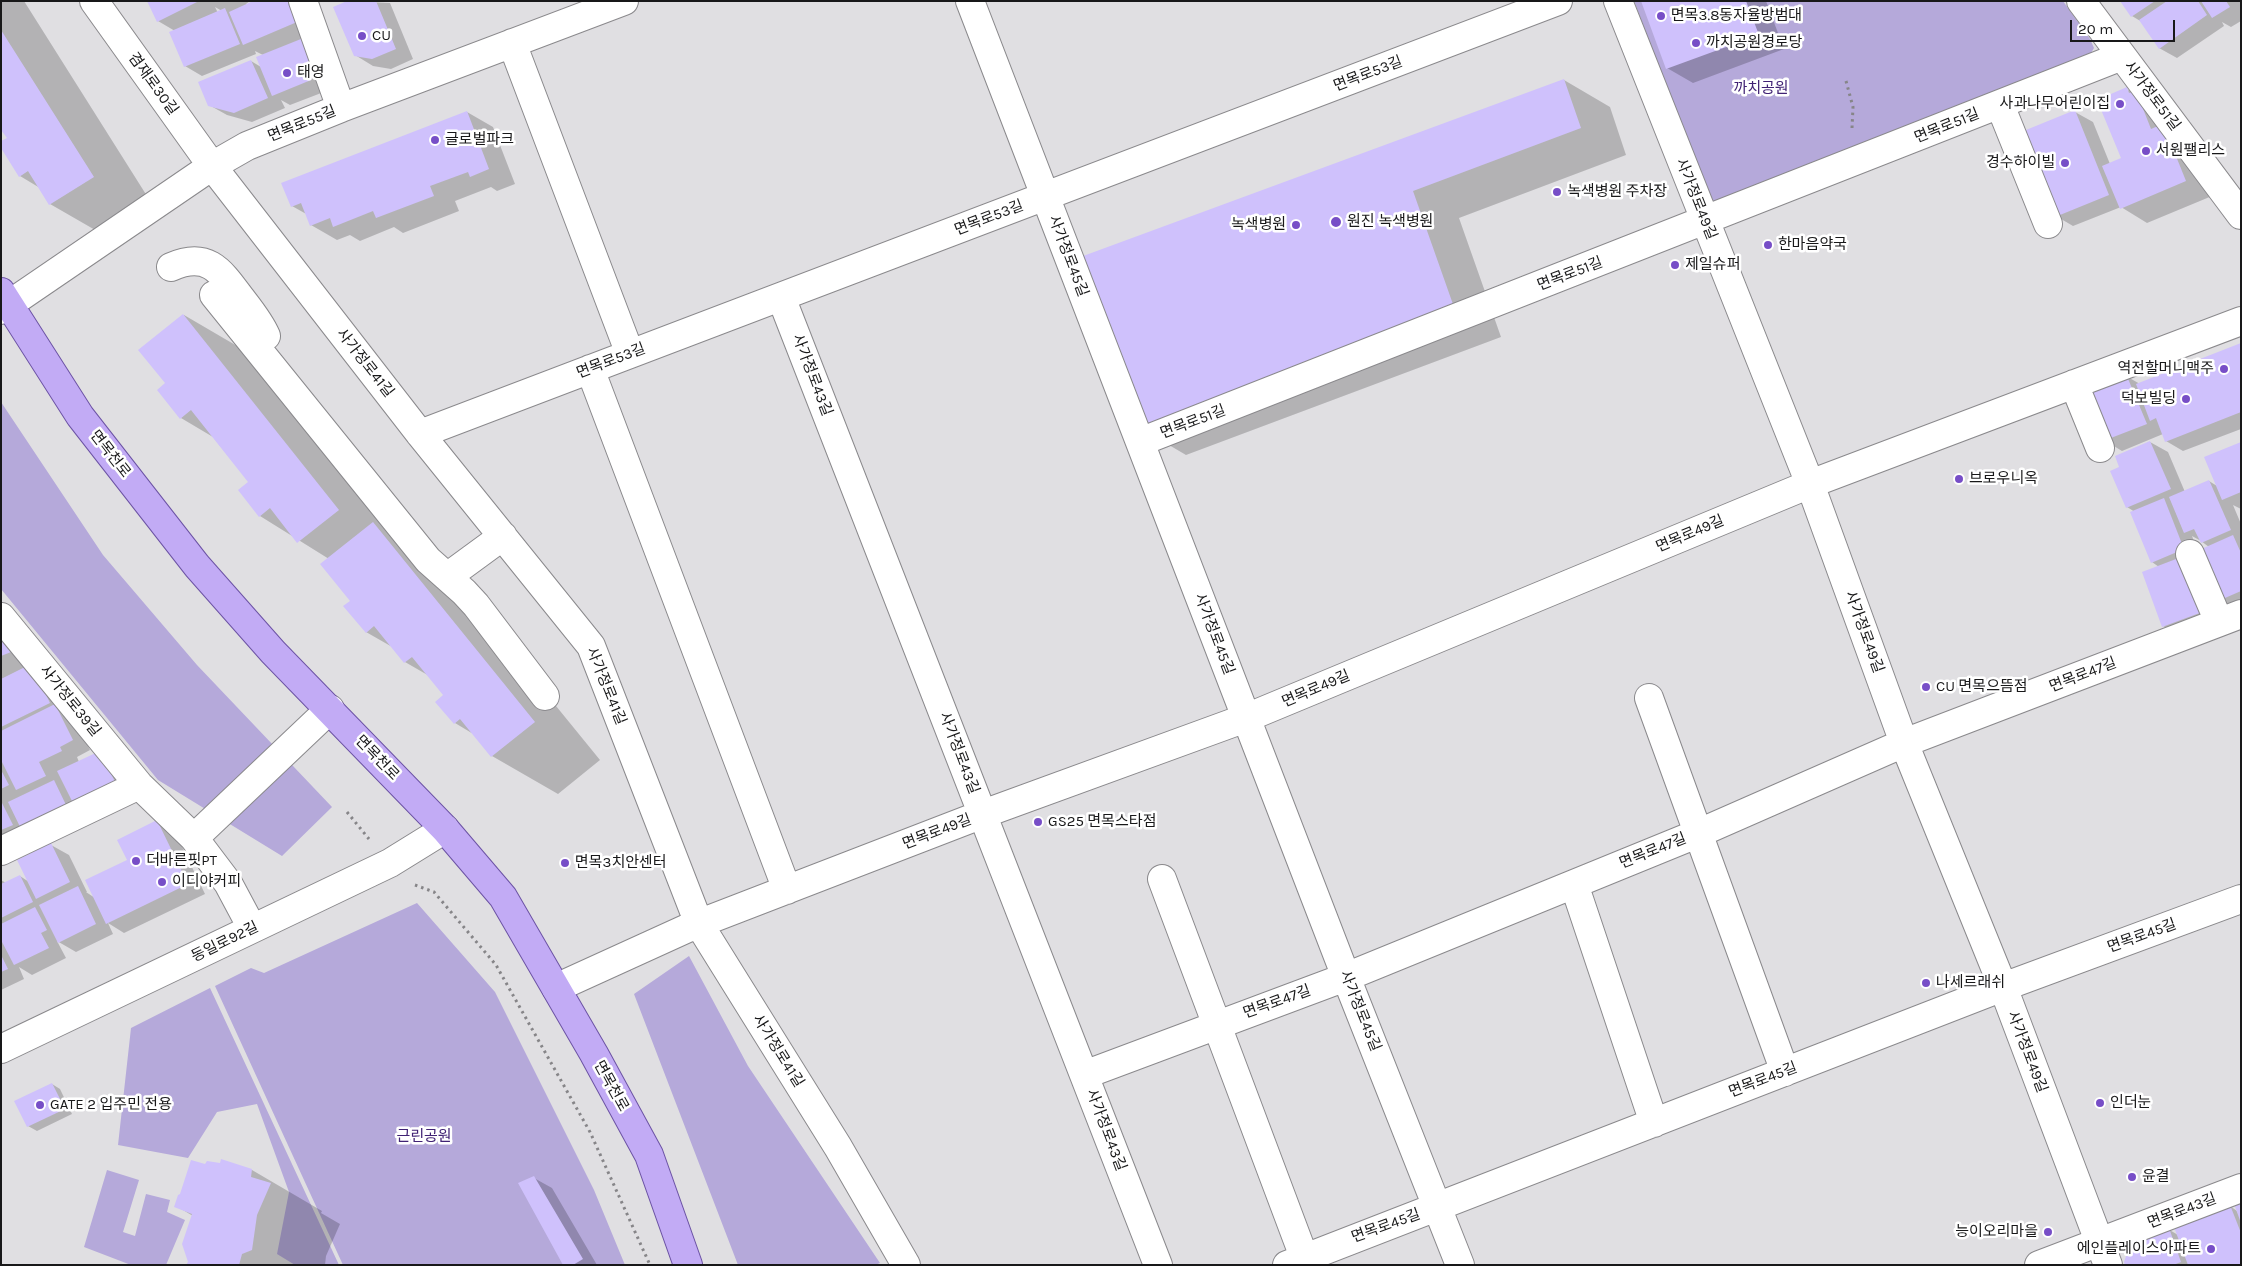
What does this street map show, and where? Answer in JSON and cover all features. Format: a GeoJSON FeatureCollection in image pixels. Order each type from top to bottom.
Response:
{"type":"FeatureCollection","features":[{"type":"Feature","properties":{"kind":"main road","name":"면목천로"},"geometry":{"type":"LineString","coordinates":[[4,303],[80,416],[197,566],[272,652],[330,709],[445,829],[503,897],[649,1155],[688,1265]]}},
{"type":"Feature","properties":{"kind":"street","name":"겸재로30길"},"geometry":{"type":"LineString","coordinates":[[94,1],[212,166]]}},
{"type":"Feature","properties":{"kind":"street"},"geometry":{"type":"LineString","coordinates":[[303,1],[341,108]]}},
{"type":"Feature","properties":{"kind":"street","name":"면목로55길"},"geometry":{"type":"LineString","coordinates":[[4,303],[212,166],[247,146],[341,108],[624,1]]}},
{"type":"Feature","properties":{"kind":"street","name":"사가정로45길"},"geometry":{"type":"LineString","coordinates":[[970,1],[1346,977],[1460,1265]]}},
{"type":"Feature","properties":{"kind":"street","name":"면목로53길"},"geometry":{"type":"LineString","coordinates":[[420,434],[1558,1]]}},
{"type":"Feature","properties":{"kind":"street","name":"사가정로49길"},"geometry":{"type":"LineString","coordinates":[[1618,1],[1704,222],[1810,484],[1904,743],[2003,988],[2104,1254]]}},
{"type":"Feature","properties":{"kind":"street","name":"사가정로51길"},"geometry":{"type":"LineString","coordinates":[[2081,1],[2241,215]]}},
{"type":"Feature","properties":{"kind":"street"},"geometry":{"type":"LineString","coordinates":[[512,44],[630,354]]}},
{"type":"Feature","properties":{"kind":"street","name":"면목로51길"},"geometry":{"type":"LineString","coordinates":[[1140,442],[1704,222],[2122,56]]}},
{"type":"Feature","properties":{"kind":"street","name":"면목로51길"},"geometry":{"type":"LineString","coordinates":[[2000,105],[2048,224]]}},
{"type":"Feature","properties":{"kind":"street","name":"사가정로41길"},"geometry":{"type":"LineString","coordinates":[[212,166],[420,434],[591,646],[699,924],[838,1147],[906,1265]]}},
{"type":"Feature","properties":{"kind":"street"},"geometry":{"type":"LineString","coordinates":[[171,267],[182,262],[200,261],[211,264],[220,271],[262,326],[280,378]]}},
{"type":"Feature","properties":{"kind":"street"},"geometry":{"type":"LineString","coordinates":[[214,295],[428,560],[476,605],[545,696]]}},
{"type":"Feature","properties":{"kind":"street","name":"사가정로43길"},"geometry":{"type":"LineString","coordinates":[[781,297],[1158,1265]]}},
{"type":"Feature","properties":{"kind":"street","name":"면목로49길"},"geometry":{"type":"LineString","coordinates":[[556,988],[699,924],[983,814],[1246,718],[1810,484],[2241,320]]}},
{"type":"Feature","properties":{"kind":"street"},"geometry":{"type":"LineString","coordinates":[[590,369],[787,890]]}},
{"type":"Feature","properties":{"kind":"street"},"geometry":{"type":"LineString","coordinates":[[2074,384],[2100,448]]}},
{"type":"Feature","properties":{"kind":"street"},"geometry":{"type":"LineString","coordinates":[[447,578],[503,536]]}},
{"type":"Feature","properties":{"kind":"street","name":"면목로47길"},"geometry":{"type":"LineString","coordinates":[[1084,1075],[1346,977],[1698,832],[1904,743],[2230,618],[2190,554]]}},
{"type":"Feature","properties":{"kind":"street","name":"사가정로39길"},"geometry":{"type":"LineString","coordinates":[[1,617],[139,785],[194,838],[228,882],[252,928]]}},
{"type":"Feature","properties":{"kind":"street"},"geometry":{"type":"LineString","coordinates":[[1649,698],[1785,1072]]}},
{"type":"Feature","properties":{"kind":"street"},"geometry":{"type":"LineString","coordinates":[[194,838],[330,709]]}},
{"type":"Feature","properties":{"kind":"street"},"geometry":{"type":"LineString","coordinates":[[1,851],[139,785]]}},
{"type":"Feature","properties":{"kind":"street","name":"동일로92길"},"geometry":{"type":"LineString","coordinates":[[1,1049],[390,863],[445,829]]}},
{"type":"Feature","properties":{"kind":"street"},"geometry":{"type":"LineString","coordinates":[[1162,879],[1216,1025],[1295,1261]]}},
{"type":"Feature","properties":{"kind":"street"},"geometry":{"type":"LineString","coordinates":[[1574,884],[1654,1123]]}},
{"type":"Feature","properties":{"kind":"street","name":"면목로45길"},"geometry":{"type":"LineString","coordinates":[[1295,1261],[2003,988],[2241,899]]}},
{"type":"Feature","properties":{"kind":"street","name":"면목로43길"},"geometry":{"type":"LineString","coordinates":[[2039,1265],[2104,1254],[2241,1188]]}},
{"type":"Feature","properties":{"kind":"path"},"geometry":{"type":"LineString","coordinates":[[1842,167],[1853,121],[1853,107],[1846,81]]}},
{"type":"Feature","properties":{"kind":"path"},"geometry":{"type":"LineString","coordinates":[[412,884],[434,892],[496,965],[590,1132],[650,1265]]}},
{"type":"Feature","properties":{"kind":"green space","name":"까치공원"},"geometry":{"type":"Polygon","coordinates":[[[1634,1],[2063,1],[2090,39],[2094,48],[2091,53],[1711,203],[1634,1]]]}},
{"type":"Feature","properties":{"kind":"green space"},"geometry":{"type":"Polygon","coordinates":[[[1,402],[103,555],[197,665],[332,807],[282,856],[158,780],[1,589],[1,402]]]}},
{"type":"Feature","properties":{"kind":"green space","name":"근린공원"},"geometry":{"type":"Polygon","coordinates":[[[417,903],[495,992],[594,1190],[625,1265],[343,1265],[215,986],[251,968],[264,973],[417,903]]]}},
{"type":"Feature","properties":{"kind":"green space"},"geometry":{"type":"Polygon","coordinates":[[[689,956],[748,1066],[880,1263],[875,1265],[738,1265],[634,994],[689,956]]]}},
{"type":"Feature","properties":{"kind":"green space"},"geometry":{"type":"Polygon","coordinates":[[[210,988],[339,1265],[295,1265],[277,1254],[289,1192],[257,1104],[217,1112],[188,1158],[118,1145],[131,1028],[210,988]]]}},
{"type":"Feature","properties":{"kind":"green space"},"geometry":{"type":"Polygon","coordinates":[[[107,1170],[139,1180],[123,1232],[135,1236],[146,1194],[170,1200],[167,1212],[185,1220],[166,1265],[131,1265],[84,1247],[107,1170]]]}},
{"type":"Feature","properties":{"kind":"building"},"geometry":{"type":"Polygon","coordinates":[[[147,1],[199,1],[157,22],[147,1]]]}},
{"type":"Feature","properties":{"kind":"building"},"geometry":{"type":"Polygon","coordinates":[[[253,1],[288,1],[297,22],[243,45],[229,12],[253,1]]]}},
{"type":"Feature","properties":{"kind":"building"},"geometry":{"type":"Polygon","coordinates":[[[347,1],[376,1],[396,49],[372,59],[354,56],[333,7],[347,1]]]}},
{"type":"Feature","properties":{"kind":"building","name":"까치공원경로당"},"geometry":{"type":"Polygon","coordinates":[[[1641,1],[1746,1],[1759,35],[1666,69],[1641,1]]]}},
{"type":"Feature","properties":{"kind":"building"},"geometry":{"type":"Polygon","coordinates":[[[2120,1],[2155,1],[2131,17],[2120,1]]]}},
{"type":"Feature","properties":{"kind":"building"},"geometry":{"type":"Polygon","coordinates":[[[2167,1],[2198,1],[2207,15],[2159,49],[2139,20],[2167,1]]]}},
{"type":"Feature","properties":{"kind":"building"},"geometry":{"type":"Polygon","coordinates":[[[2201,1],[2226,1],[2230,7],[2212,18],[2201,1]]]}},
{"type":"Feature","properties":{"kind":"building"},"geometry":{"type":"Polygon","coordinates":[[[225,8],[240,44],[184,67],[169,32],[225,8]]]}},
{"type":"Feature","properties":{"kind":"building"},"geometry":{"type":"Polygon","coordinates":[[[1,30],[94,177],[49,205],[28,171],[19,177],[1,148],[1,141],[7,138],[1,130],[1,30]]]}},
{"type":"Feature","properties":{"kind":"building"},"geometry":{"type":"Polygon","coordinates":[[[306,37],[317,63],[311,80],[272,96],[256,57],[306,37]]]}},
{"type":"Feature","properties":{"kind":"building"},"geometry":{"type":"Polygon","coordinates":[[[251,60],[268,98],[234,113],[208,106],[198,82],[251,60]]]}},
{"type":"Feature","properties":{"kind":"building","name":"녹색병원"},"geometry":{"type":"Polygon","coordinates":[[[1564,79],[1581,128],[1413,191],[1455,310],[1139,429],[1075,259],[1564,79]]]}},
{"type":"Feature","properties":{"kind":"building","name":"서원팰리스"},"geometry":{"type":"Polygon","coordinates":[[[2127,87],[2129,93],[2136,91],[2151,129],[2163,124],[2186,181],[2120,209],[2102,166],[2121,158],[2097,100],[2127,87]]]}},
{"type":"Feature","properties":{"kind":"building","name":"경수하이빌"},"geometry":{"type":"Polygon","coordinates":[[[2075,110],[2109,195],[2055,217],[2021,132],[2075,110]]]}},
{"type":"Feature","properties":{"kind":"building","name":"글로벌파크"},"geometry":{"type":"Polygon","coordinates":[[[467,111],[489,169],[470,177],[468,172],[430,186],[434,196],[376,218],[373,211],[333,227],[330,218],[310,226],[301,203],[291,207],[281,183],[467,111]]]}},
{"type":"Feature","properties":{"kind":"building"},"geometry":{"type":"Polygon","coordinates":[[[183,314],[339,510],[297,543],[270,508],[259,517],[238,490],[248,482],[191,410],[180,419],[157,390],[165,383],[138,350],[183,314]]]}},
{"type":"Feature","properties":{"kind":"building","name":"덕보빌딩"},"geometry":{"type":"Polygon","coordinates":[[[2241,343],[2241,412],[2165,442],[2156,418],[2150,421],[2136,384],[2241,343]]]}},
{"type":"Feature","properties":{"kind":"building"},"geometry":{"type":"Polygon","coordinates":[[[2126,374],[2147,424],[2103,441],[2083,392],[2126,374]]]}},
{"type":"Feature","properties":{"kind":"building"},"geometry":{"type":"Polygon","coordinates":[[[2150,441],[2171,489],[2126,508],[2110,471],[2119,467],[2115,456],[2150,441]]]}},
{"type":"Feature","properties":{"kind":"building"},"geometry":{"type":"Polygon","coordinates":[[[2241,442],[2241,492],[2222,500],[2204,457],[2241,442]]]}},
{"type":"Feature","properties":{"kind":"building"},"geometry":{"type":"Polygon","coordinates":[[[2209,480],[2231,530],[2201,543],[2194,529],[2184,533],[2169,497],[2209,480]]]}},
{"type":"Feature","properties":{"kind":"building"},"geometry":{"type":"Polygon","coordinates":[[[2164,498],[2184,549],[2151,563],[2130,512],[2164,498]]]}},
{"type":"Feature","properties":{"kind":"building"},"geometry":{"type":"Polygon","coordinates":[[[373,522],[535,722],[491,757],[460,719],[454,724],[435,702],[443,695],[412,657],[404,663],[374,626],[366,633],[343,606],[350,601],[320,564],[373,522]]]}},
{"type":"Feature","properties":{"kind":"building"},"geometry":{"type":"Polygon","coordinates":[[[2233,535],[2241,553],[2241,591],[2218,601],[2197,551],[2233,535]]]}},
{"type":"Feature","properties":{"kind":"building"},"geometry":{"type":"Polygon","coordinates":[[[2184,556],[2205,611],[2162,627],[2142,572],[2184,556]]]}},
{"type":"Feature","properties":{"kind":"building"},"geometry":{"type":"Polygon","coordinates":[[[1,632],[11,652],[1,656],[1,632]]]}},
{"type":"Feature","properties":{"kind":"building"},"geometry":{"type":"Polygon","coordinates":[[[31,664],[50,703],[1,727],[1,679],[31,664]]]}},
{"type":"Feature","properties":{"kind":"building"},"geometry":{"type":"Polygon","coordinates":[[[55,704],[73,740],[60,747],[62,751],[39,762],[46,776],[16,790],[1,760],[1,731],[55,704]]]}},
{"type":"Feature","properties":{"kind":"building"},"geometry":{"type":"Polygon","coordinates":[[[100,751],[117,786],[75,807],[57,771],[100,751]]]}},
{"type":"Feature","properties":{"kind":"building"},"geometry":{"type":"Polygon","coordinates":[[[1,770],[9,785],[1,789],[1,770]]]}},
{"type":"Feature","properties":{"kind":"building"},"geometry":{"type":"Polygon","coordinates":[[[54,780],[67,807],[24,835],[8,802],[54,780]]]}},
{"type":"Feature","properties":{"kind":"building"},"geometry":{"type":"Polygon","coordinates":[[[1,801],[13,825],[1,830],[1,801]]]}},
{"type":"Feature","properties":{"kind":"building"},"geometry":{"type":"Polygon","coordinates":[[[157,820],[188,884],[106,924],[85,880],[127,860],[117,840],[157,820]]]}},
{"type":"Feature","properties":{"kind":"building"},"geometry":{"type":"Polygon","coordinates":[[[51,843],[70,882],[36,899],[17,860],[51,843]]]}},
{"type":"Feature","properties":{"kind":"building"},"geometry":{"type":"Polygon","coordinates":[[[20,875],[33,902],[1,918],[1,884],[20,875]]]}},
{"type":"Feature","properties":{"kind":"building"},"geometry":{"type":"Polygon","coordinates":[[[78,886],[96,924],[58,943],[39,905],[78,886]]]}},
{"type":"Feature","properties":{"kind":"building"},"geometry":{"type":"Polygon","coordinates":[[[35,907],[47,930],[41,933],[49,948],[14,965],[1,940],[1,924],[35,907]]]}},
{"type":"Feature","properties":{"kind":"building"},"geometry":{"type":"Polygon","coordinates":[[[1,955],[8,969],[1,972],[1,955]]]}},
{"type":"Feature","properties":{"kind":"building","name":"GATE 2 입주민 전용"},"geometry":{"type":"Polygon","coordinates":[[[52,1083],[65,1109],[27,1127],[14,1101],[52,1083]]]}},
{"type":"Feature","properties":{"kind":"building"},"geometry":{"type":"Polygon","coordinates":[[[221,1159],[252,1169],[251,1177],[271,1183],[257,1215],[252,1250],[242,1254],[239,1265],[186,1265],[188,1262],[182,1244],[192,1214],[174,1207],[191,1160],[205,1164],[207,1161],[220,1163],[221,1159]]]}},
{"type":"Feature","properties":{"kind":"building"},"geometry":{"type":"Polygon","coordinates":[[[534,1176],[583,1259],[573,1265],[563,1265],[518,1183],[534,1176]]]}},
{"type":"Feature","properties":{"kind":"building"},"geometry":{"type":"Polygon","coordinates":[[[2241,1201],[2241,1223],[2234,1204],[2241,1201]]]}},
{"type":"Feature","properties":{"kind":"building","name":"에인플레이스아파트"},"geometry":{"type":"Polygon","coordinates":[[[2230,1205],[2241,1233],[2241,1265],[2188,1265],[2174,1227],[2230,1205]]]}},
{"type":"Feature","properties":{"kind":"building"},"geometry":{"type":"Polygon","coordinates":[[[2169,1228],[2181,1262],[2173,1265],[2125,1265],[2124,1262],[2131,1242],[2169,1228]]]}},
{"type":"Feature","properties":{"kind":"place","name":"면목3.8동자율방범대"},"geometry":{"type":"Point","coordinates":[1661,16]}},
{"type":"Feature","properties":{"kind":"place","name":"CU"},"geometry":{"type":"Point","coordinates":[362,36]}},
{"type":"Feature","properties":{"kind":"place","name":"까치공원경로당"},"geometry":{"type":"Point","coordinates":[1696,43]}},
{"type":"Feature","properties":{"kind":"place","name":"태영"},"geometry":{"type":"Point","coordinates":[287,73]}},
{"type":"Feature","properties":{"kind":"place","name":"사과나무어린이집"},"geometry":{"type":"Point","coordinates":[2120,104]}},
{"type":"Feature","properties":{"kind":"place","name":"글로벌파크"},"geometry":{"type":"Point","coordinates":[435,140]}},
{"type":"Feature","properties":{"kind":"place","name":"서원팰리스"},"geometry":{"type":"Point","coordinates":[2146,151]}},
{"type":"Feature","properties":{"kind":"place","name":"경수하이빌"},"geometry":{"type":"Point","coordinates":[2065,163]}},
{"type":"Feature","properties":{"kind":"place","name":"녹색병원 주차장"},"geometry":{"type":"Point","coordinates":[1557,192]}},
{"type":"Feature","properties":{"kind":"place","name":"원진 녹색병원"},"geometry":{"type":"Point","coordinates":[1336,222]}},
{"type":"Feature","properties":{"kind":"place","name":"녹색병원"},"geometry":{"type":"Point","coordinates":[1296,225]}},
{"type":"Feature","properties":{"kind":"place","name":"한마음약국"},"geometry":{"type":"Point","coordinates":[1768,245]}},
{"type":"Feature","properties":{"kind":"place","name":"제일슈퍼"},"geometry":{"type":"Point","coordinates":[1675,265]}},
{"type":"Feature","properties":{"kind":"place","name":"역전할머니맥주"},"geometry":{"type":"Point","coordinates":[2224,369]}},
{"type":"Feature","properties":{"kind":"place","name":"덕보빌딩"},"geometry":{"type":"Point","coordinates":[2186,399]}},
{"type":"Feature","properties":{"kind":"place","name":"브로우니옥"},"geometry":{"type":"Point","coordinates":[1959,479]}},
{"type":"Feature","properties":{"kind":"place","name":"CU 면목으뜸점"},"geometry":{"type":"Point","coordinates":[1926,687]}},
{"type":"Feature","properties":{"kind":"place","name":"GS25 면목스타점"},"geometry":{"type":"Point","coordinates":[1038,822]}},
{"type":"Feature","properties":{"kind":"place","name":"더바른핏PT"},"geometry":{"type":"Point","coordinates":[136,861]}},
{"type":"Feature","properties":{"kind":"place","name":"면목3치안센터"},"geometry":{"type":"Point","coordinates":[565,863]}},
{"type":"Feature","properties":{"kind":"place","name":"이디야커피"},"geometry":{"type":"Point","coordinates":[162,882]}},
{"type":"Feature","properties":{"kind":"place","name":"나세르래쉬"},"geometry":{"type":"Point","coordinates":[1926,983]}},
{"type":"Feature","properties":{"kind":"place","name":"인더눈"},"geometry":{"type":"Point","coordinates":[2100,1103]}},
{"type":"Feature","properties":{"kind":"place","name":"GATE 2 입주민 전용"},"geometry":{"type":"Point","coordinates":[40,1105]}},
{"type":"Feature","properties":{"kind":"place","name":"윤결"},"geometry":{"type":"Point","coordinates":[2132,1177]}},
{"type":"Feature","properties":{"kind":"place","name":"능이오리마을"},"geometry":{"type":"Point","coordinates":[2048,1232]}},
{"type":"Feature","properties":{"kind":"place","name":"에인플레이스아파트"},"geometry":{"type":"Point","coordinates":[2211,1249]}}]}
